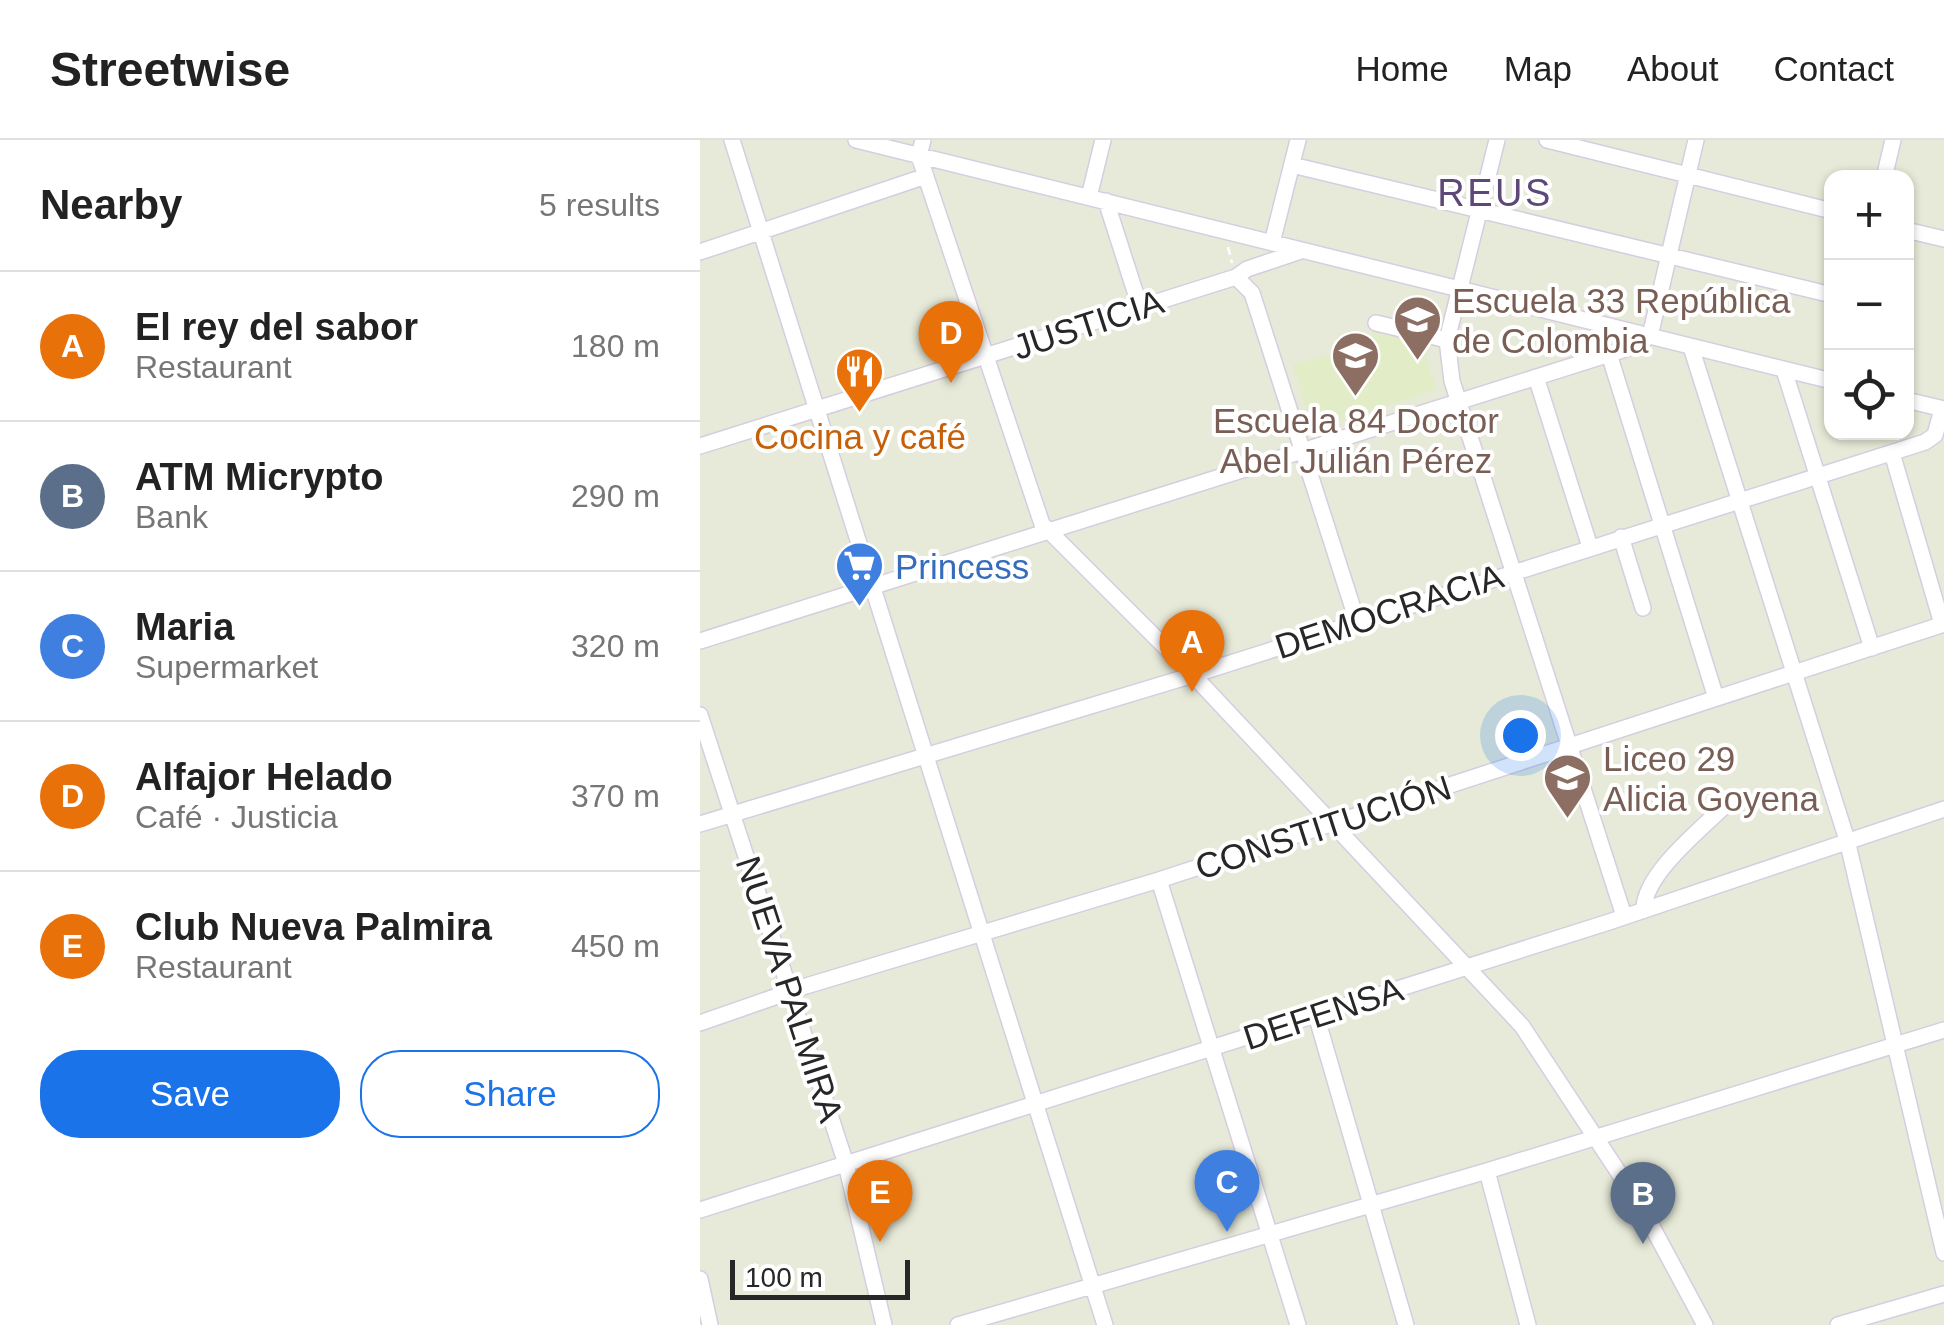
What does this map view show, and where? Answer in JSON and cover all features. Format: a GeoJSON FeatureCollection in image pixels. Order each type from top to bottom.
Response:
{"type":"FeatureCollection","features":[{"type":"Feature","properties":{"kind":"street"},"geometry":{"type":"LineString","coordinates":[[732,140],[1105,1325]]}},
{"type":"Feature","properties":{"kind":"street"},"geometry":{"type":"LineString","coordinates":[[856,140],[921,148],[1302,252],[1461,287],[1824,379]]}},
{"type":"Feature","properties":{"kind":"street"},"geometry":{"type":"LineString","coordinates":[[1103,140],[1098,199],[1140,307]]}},
{"type":"Feature","properties":{"kind":"street"},"geometry":{"type":"LineString","coordinates":[[1272,243],[1298,140]]}},
{"type":"Feature","properties":{"kind":"street"},"geometry":{"type":"LineString","coordinates":[[1496,140],[1446,340],[1458,403],[1624,916]]}},
{"type":"Feature","properties":{"kind":"street"},"geometry":{"type":"LineString","coordinates":[[1547,140],[1824,209]]}},
{"type":"Feature","properties":{"kind":"street"},"geometry":{"type":"LineString","coordinates":[[1650,336],[1696,140]]}},
{"type":"Feature","properties":{"kind":"street"},"geometry":{"type":"LineString","coordinates":[[1886,170],[1893,140]]}},
{"type":"Feature","properties":{"kind":"street"},"geometry":{"type":"LineString","coordinates":[[921,148],[926,176],[1038,517],[1048,532],[1193,675],[1469,965],[1522,1026],[1642,1208],[1705,1325]]}},
{"type":"Feature","properties":{"kind":"street"},"geometry":{"type":"LineString","coordinates":[[1292,166],[1824,293]]}},
{"type":"Feature","properties":{"kind":"street"},"geometry":{"type":"LineString","coordinates":[[700,252],[926,176]]}},
{"type":"Feature","properties":{"kind":"street"},"geometry":{"type":"LineString","coordinates":[[1914,232],[1944,239]]}},
{"type":"Feature","properties":{"kind":"street","name":"JUSTICIA"},"geometry":{"type":"LineString","coordinates":[[700,446],[1236,277],[1302,252]]}},
{"type":"Feature","properties":{"kind":"street"},"geometry":{"type":"LineString","coordinates":[[1236,277],[1252,293],[1357,621]]}},
{"type":"Feature","properties":{"kind":"street"},"geometry":{"type":"LineString","coordinates":[[1376,322],[1446,340]]}},
{"type":"Feature","properties":{"kind":"street"},"geometry":{"type":"LineString","coordinates":[[700,642],[1458,403],[1609,354],[1650,336]]}},
{"type":"Feature","properties":{"kind":"street"},"geometry":{"type":"LineString","coordinates":[[1691,347],[1847,840],[1892,1046],[1944,1253]]}},
{"type":"Feature","properties":{"kind":"street"},"geometry":{"type":"LineString","coordinates":[[1609,354],[1716,698]]}},
{"type":"Feature","properties":{"kind":"street"},"geometry":{"type":"LineString","coordinates":[[1784,370],[1872,648]]}},
{"type":"Feature","properties":{"kind":"street"},"geometry":{"type":"LineString","coordinates":[[1536,377],[1590,547]]}},
{"type":"Feature","properties":{"kind":"street"},"geometry":{"type":"LineString","coordinates":[[1914,402],[1943,409],[1935,435],[1925,442]]}},
{"type":"Feature","properties":{"kind":"street","name":"DEMOCRACIA"},"geometry":{"type":"LineString","coordinates":[[700,824],[1193,675],[1925,442],[1944,441]]}},
{"type":"Feature","properties":{"kind":"street"},"geometry":{"type":"LineString","coordinates":[[1892,453],[1943,624]]}},
{"type":"Feature","properties":{"kind":"street"},"geometry":{"type":"LineString","coordinates":[[1622,537],[1643,608]]}},
{"type":"Feature","properties":{"kind":"street","name":"CONSTITUCIÓN"},"geometry":{"type":"LineString","coordinates":[[700,1022],[1159,880],[1943,624]]}},
{"type":"Feature","properties":{"kind":"street","name":"NUEVA PALMIRA"},"geometry":{"type":"LineString","coordinates":[[700,715],[846,1164],[884,1325]]}},
{"type":"Feature","properties":{"kind":"street"},"geometry":{"type":"LineString","coordinates":[[1644,909],[1644,891],[1730,800]]}},
{"type":"Feature","properties":{"kind":"street","name":"DEFENSA"},"geometry":{"type":"LineString","coordinates":[[700,1210],[1624,916],[1944,809]]}},
{"type":"Feature","properties":{"kind":"street"},"geometry":{"type":"LineString","coordinates":[[1159,880],[1298,1325]]}},
{"type":"Feature","properties":{"kind":"street"},"geometry":{"type":"LineString","coordinates":[[1316,1014],[1406,1325]]}},
{"type":"Feature","properties":{"kind":"street"},"geometry":{"type":"LineString","coordinates":[[958,1325],[1487,1171],[1944,1030]]}},
{"type":"Feature","properties":{"kind":"street"},"geometry":{"type":"LineString","coordinates":[[1487,1171],[1528,1325]]}},
{"type":"Feature","properties":{"kind":"street"},"geometry":{"type":"LineString","coordinates":[[700,1279],[710,1325]]}},
{"type":"Feature","properties":{"kind":"street"},"geometry":{"type":"LineString","coordinates":[[1838,1325],[1944,1294]]}},
{"type":"Feature","properties":{"kind":"path"},"geometry":{"type":"LineString","coordinates":[[1223,231],[1236,277]]}},
{"type":"Feature","properties":{"kind":"shaded area"},"geometry":{"type":"Polygon","coordinates":[[[1369,321],[1422,341],[1436,390],[1312,429],[1293,365],[1374,341],[1369,321]]]}},
{"type":"Feature","properties":{"kind":"place","name":"Escuela 33 República de Colombia"},"geometry":{"type":"Point","coordinates":[1417,362]}},
{"type":"Feature","properties":{"kind":"place","name":"Alfajor Helado"},"geometry":{"type":"Point","coordinates":[951,383]}},
{"type":"Feature","properties":{"kind":"place","name":"Escuela 84 Doctor Abel Julián Pérez"},"geometry":{"type":"Point","coordinates":[1356,398]}},
{"type":"Feature","properties":{"kind":"place","name":"Cocina y café"},"geometry":{"type":"Point","coordinates":[860,414]}},
{"type":"Feature","properties":{"kind":"place","name":"Princess"},"geometry":{"type":"Point","coordinates":[860,608]}},
{"type":"Feature","properties":{"kind":"place","name":"El rey del sabor"},"geometry":{"type":"Point","coordinates":[1192,692]}},
{"type":"Feature","properties":{"kind":"place","name":"Liceo 29 Alicia Goyena"},"geometry":{"type":"Point","coordinates":[1568,820]}},
{"type":"Feature","properties":{"kind":"place","name":"Maria"},"geometry":{"type":"Point","coordinates":[1227,1232]}},
{"type":"Feature","properties":{"kind":"place","name":"Club Nueva Palmira"},"geometry":{"type":"Point","coordinates":[880,1242]}},
{"type":"Feature","properties":{"kind":"place","name":"ATM Micrypto"},"geometry":{"type":"Point","coordinates":[1643,1244]}},
{"type":"Feature","properties":{"kind":"district","name":"REUS"},"geometry":{"type":"Point","coordinates":[1495,193]}}]}
